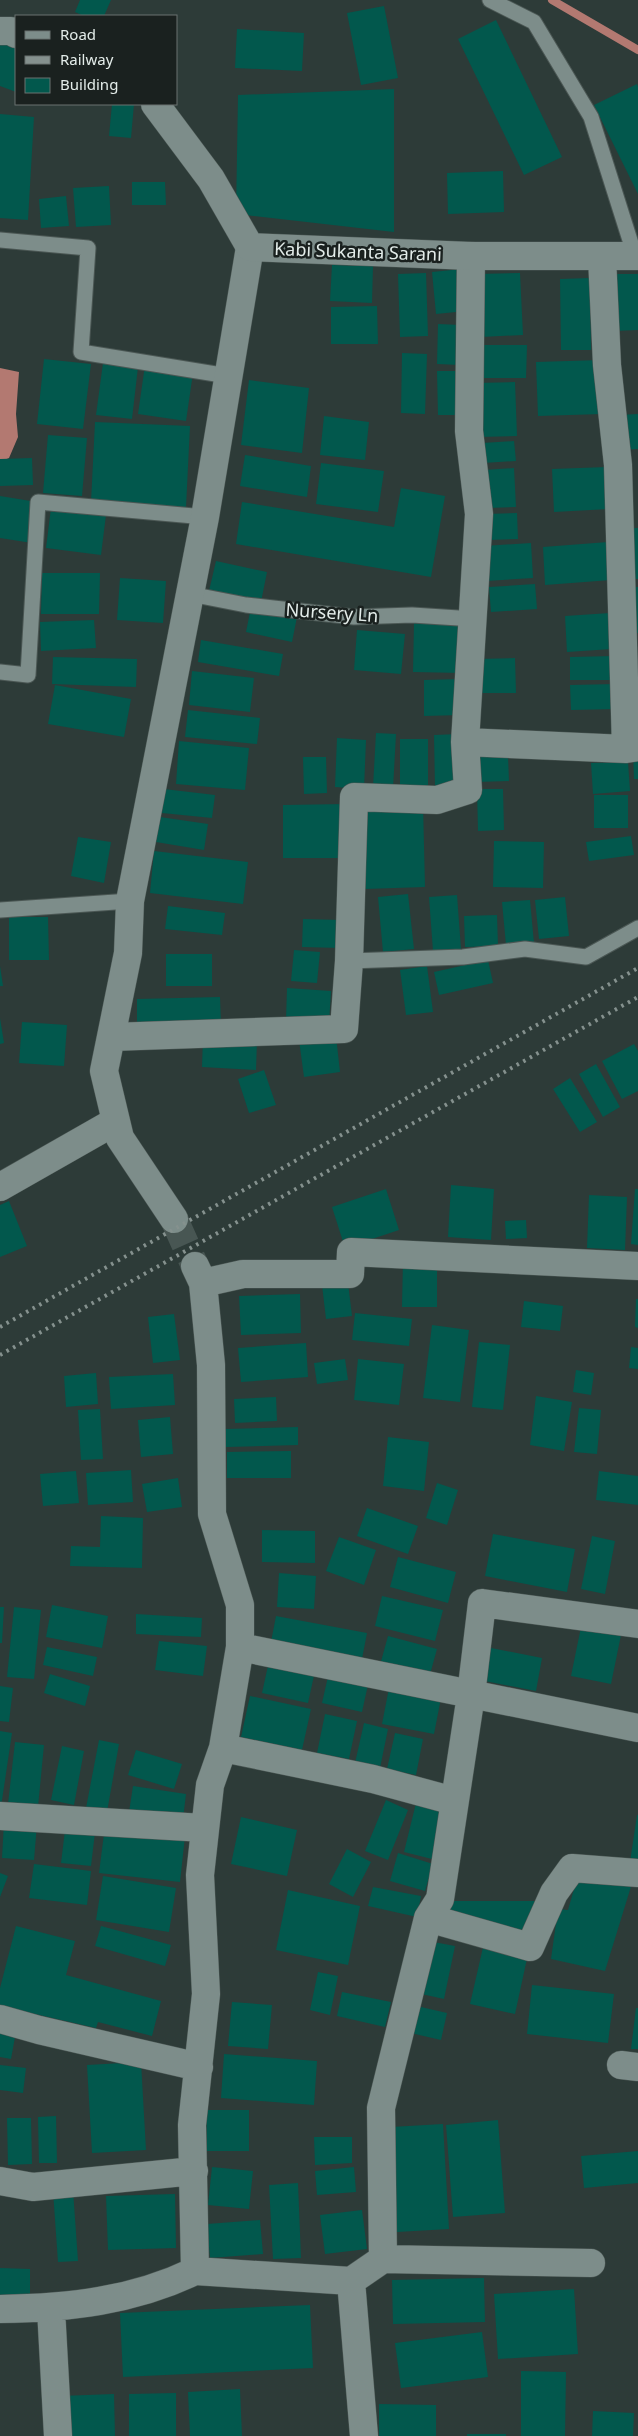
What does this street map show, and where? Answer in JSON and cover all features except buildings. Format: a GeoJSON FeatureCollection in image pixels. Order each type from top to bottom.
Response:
{"type":"FeatureCollection","features":[{"type":"Feature","properties":{"kind":"street"},"geometry":{"type":"LineString","coordinates":[[0,31],[11,31],[15,33]]}},
{"type":"Feature","properties":{"kind":"street","name":"Kabi Sukanta Sarani"},"geometry":{"type":"LineString","coordinates":[[156,105],[211,179],[250,247],[471,256],[637,256]]}},
{"type":"Feature","properties":{"kind":"street"},"geometry":{"type":"LineString","coordinates":[[174,1219],[120,1138],[104,1071],[128,953],[130,901],[205,516],[250,247]]}},
{"type":"Feature","properties":{"kind":"street"},"geometry":{"type":"LineString","coordinates":[[111,1037],[344,1029],[349,962],[354,797],[437,800],[468,790],[465,742],[479,514],[469,431],[471,256]]}},
{"type":"Feature","properties":{"kind":"street"},"geometry":{"type":"LineString","coordinates":[[465,742],[632,748],[628,464],[607,365],[602,257]]}},
{"type":"Feature","properties":{"kind":"street"},"geometry":{"type":"LineString","coordinates":[[0,1187],[116,1121]]}},
{"type":"Feature","properties":{"kind":"street"},"geometry":{"type":"LineString","coordinates":[[195,2271],[192,2125],[206,1994],[200,1875],[210,1786],[223,1748],[240,1647],[240,1605],[212,1514],[211,1365],[199,1275],[350,1274],[351,1252],[638,1266]]}},
{"type":"Feature","properties":{"kind":"street"},"geometry":{"type":"LineString","coordinates":[[383,2259],[381,2108],[428,1918],[440,1899],[471,1695],[482,1603],[638,1624]]}},
{"type":"Feature","properties":{"kind":"street"},"geometry":{"type":"LineString","coordinates":[[240,1647],[638,1728]]}},
{"type":"Feature","properties":{"kind":"street"},"geometry":{"type":"LineString","coordinates":[[223,1748],[355,1775],[454,1801]]}},
{"type":"Feature","properties":{"kind":"street"},"geometry":{"type":"LineString","coordinates":[[0,1816],[204,1828]]}},
{"type":"Feature","properties":{"kind":"street"},"geometry":{"type":"LineString","coordinates":[[428,1918],[530,1947],[554,1894],[572,1868],[638,1873]]}},
{"type":"Feature","properties":{"kind":"street"},"geometry":{"type":"LineString","coordinates":[[0,2019],[39,2030],[199,2067]]}},
{"type":"Feature","properties":{"kind":"street"},"geometry":{"type":"LineString","coordinates":[[0,2181],[33,2187],[194,2171]]}},
{"type":"Feature","properties":{"kind":"street"},"geometry":{"type":"LineString","coordinates":[[0,2310],[51,2309],[81,2306],[166,2285],[195,2271],[351,2281],[383,2259],[591,2262]]}},
{"type":"Feature","properties":{"kind":"street"},"geometry":{"type":"LineString","coordinates":[[351,2281],[364,2436]]}},
{"type":"Feature","properties":{"kind":"street"},"geometry":{"type":"LineString","coordinates":[[51,2309],[58,2436]]}},
{"type":"Feature","properties":{"kind":"lane"},"geometry":{"type":"LineString","coordinates":[[490,0],[534,22],[591,117],[637,256]]}},
{"type":"Feature","properties":{"kind":"lane"},"geometry":{"type":"LineString","coordinates":[[0,240],[88,248],[81,352],[228,376]]}},
{"type":"Feature","properties":{"kind":"lane"},"geometry":{"type":"LineString","coordinates":[[0,672],[28,675],[38,502],[205,516]]}},
{"type":"Feature","properties":{"kind":"lane","name":"Nursery Ln"},"geometry":{"type":"LineString","coordinates":[[190,594],[246,605],[354,617],[412,615],[474,619]]}},
{"type":"Feature","properties":{"kind":"lane"},"geometry":{"type":"LineString","coordinates":[[0,910],[130,901]]}},
{"type":"Feature","properties":{"kind":"lane"},"geometry":{"type":"LineString","coordinates":[[349,962],[463,958],[525,949],[586,957],[638,928]]}},
{"type":"Feature","properties":{"kind":"shaded area"},"geometry":{"type":"Polygon","coordinates":[[[0,368],[19,372],[16,414],[18,437],[9,458],[0,462],[0,368]]]}},
{"type":"Feature","properties":{"kind":"waterway"},"geometry":{"type":"LineString","coordinates":[[552,0],[638,50]]}},
{"type":"Feature","properties":{"kind":"tunnel"},"geometry":{"type":"LineString","coordinates":[[174,1219],[195,1266]]}},
{"type":"Feature","properties":{"kind":"railway"},"geometry":{"type":"LineString","coordinates":[[0,1327],[638,968]]}},
{"type":"Feature","properties":{"kind":"railway"},"geometry":{"type":"LineString","coordinates":[[0,1355],[638,997]]}}]}
